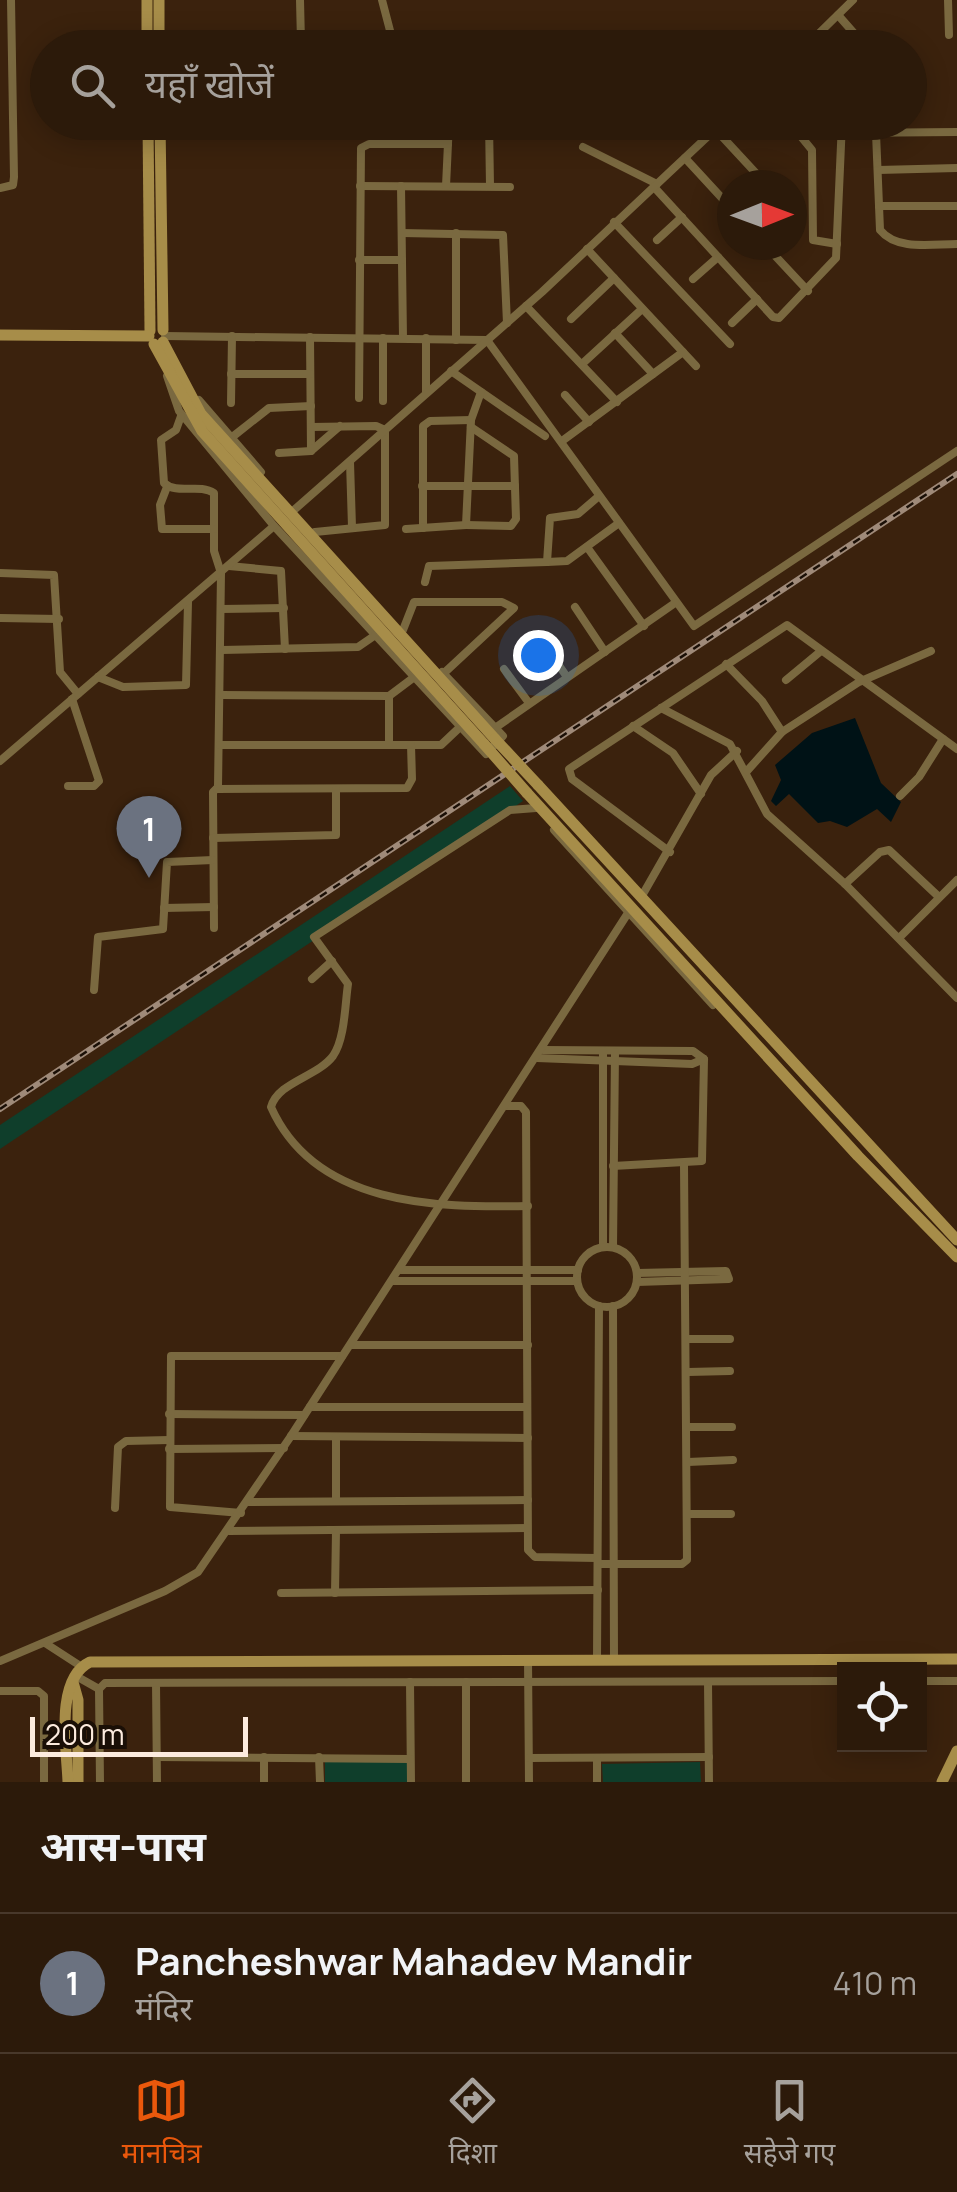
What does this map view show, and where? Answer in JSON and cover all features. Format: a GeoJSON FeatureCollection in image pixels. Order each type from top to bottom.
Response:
{"type":"FeatureCollection","features":[{"type":"Feature","properties":{"kind":"main road"},"geometry":{"type":"LineString","coordinates":[[146,0],[151,30]]}},
{"type":"Feature","properties":{"kind":"main road"},"geometry":{"type":"LineString","coordinates":[[155,30],[159,0]]}},
{"type":"Feature","properties":{"kind":"main road"},"geometry":{"type":"LineString","coordinates":[[149,140],[157,336],[202,431],[260,500],[491,737],[535,795],[957,1256]]}},
{"type":"Feature","properties":{"kind":"main road"},"geometry":{"type":"LineString","coordinates":[[157,336],[160,140]]}},
{"type":"Feature","properties":{"kind":"main road"},"geometry":{"type":"LineString","coordinates":[[0,335],[157,336]]}},
{"type":"Feature","properties":{"kind":"main road"},"geometry":{"type":"LineString","coordinates":[[861,1150],[956,1236]]}},
{"type":"Feature","properties":{"kind":"main road"},"geometry":{"type":"LineString","coordinates":[[68,1782],[67,1698],[77,1675],[101,1660],[957,1659]]}},
{"type":"Feature","properties":{"kind":"main road"},"geometry":{"type":"LineString","coordinates":[[77,1675],[78,1782]]}},
{"type":"Feature","properties":{"kind":"main road"},"geometry":{"type":"LineString","coordinates":[[942,1782],[957,1751]]}},
{"type":"Feature","properties":{"kind":"street"},"geometry":{"type":"LineString","coordinates":[[0,188],[13,185],[14,177],[11,0]]}},
{"type":"Feature","properties":{"kind":"street"},"geometry":{"type":"LineString","coordinates":[[300,0],[301,30]]}},
{"type":"Feature","properties":{"kind":"street"},"geometry":{"type":"LineString","coordinates":[[382,0],[394,30]]}},
{"type":"Feature","properties":{"kind":"street"},"geometry":{"type":"LineString","coordinates":[[823,30],[853,0]]}},
{"type":"Feature","properties":{"kind":"street"},"geometry":{"type":"LineString","coordinates":[[948,0],[949,34]]}},
{"type":"Feature","properties":{"kind":"street"},"geometry":{"type":"LineString","coordinates":[[838,15],[851,30]]}},
{"type":"Feature","properties":{"kind":"street"},"geometry":{"type":"LineString","coordinates":[[0,24],[11,24]]}},
{"type":"Feature","properties":{"kind":"street"},"geometry":{"type":"LineString","coordinates":[[0,54],[12,54]]}},
{"type":"Feature","properties":{"kind":"street"},"geometry":{"type":"LineString","coordinates":[[0,81],[12,81]]}},
{"type":"Feature","properties":{"kind":"street"},"geometry":{"type":"LineString","coordinates":[[927,132],[957,132]]}},
{"type":"Feature","properties":{"kind":"street"},"geometry":{"type":"LineString","coordinates":[[446,186],[448,140]]}},
{"type":"Feature","properties":{"kind":"street"},"geometry":{"type":"LineString","coordinates":[[489,140],[490,186]]}},
{"type":"Feature","properties":{"kind":"street"},"geometry":{"type":"LineString","coordinates":[[294,510],[526,306],[704,140]]}},
{"type":"Feature","properties":{"kind":"street"},"geometry":{"type":"LineString","coordinates":[[731,140],[755,170]]}},
{"type":"Feature","properties":{"kind":"street"},"geometry":{"type":"LineString","coordinates":[[805,140],[812,150],[813,240],[838,244]]}},
{"type":"Feature","properties":{"kind":"street"},"geometry":{"type":"LineString","coordinates":[[722,260],[776,318],[808,291],[833,264],[838,244],[842,140]]}},
{"type":"Feature","properties":{"kind":"street"},"geometry":{"type":"LineString","coordinates":[[876,140],[880,230],[889,240],[957,244]]}},
{"type":"Feature","properties":{"kind":"street"},"geometry":{"type":"LineString","coordinates":[[359,398],[362,146],[448,144]]}},
{"type":"Feature","properties":{"kind":"street"},"geometry":{"type":"LineString","coordinates":[[583,148],[655,186],[717,255]]}},
{"type":"Feature","properties":{"kind":"street"},"geometry":{"type":"LineString","coordinates":[[684,158],[717,194]]}},
{"type":"Feature","properties":{"kind":"street"},"geometry":{"type":"LineString","coordinates":[[878,170],[957,168]]}},
{"type":"Feature","properties":{"kind":"street"},"geometry":{"type":"LineString","coordinates":[[360,186],[510,186]]}},
{"type":"Feature","properties":{"kind":"street"},"geometry":{"type":"LineString","coordinates":[[401,186],[403,338]]}},
{"type":"Feature","properties":{"kind":"street"},"geometry":{"type":"LineString","coordinates":[[879,206],[957,206]]}},
{"type":"Feature","properties":{"kind":"street"},"geometry":{"type":"LineString","coordinates":[[657,240],[682,218]]}},
{"type":"Feature","properties":{"kind":"street"},"geometry":{"type":"LineString","coordinates":[[614,222],[730,344]]}},
{"type":"Feature","properties":{"kind":"street"},"geometry":{"type":"LineString","coordinates":[[402,233],[503,235],[507,322]]}},
{"type":"Feature","properties":{"kind":"street"},"geometry":{"type":"LineString","coordinates":[[456,233],[456,340]]}},
{"type":"Feature","properties":{"kind":"street"},"geometry":{"type":"LineString","coordinates":[[587,249],[696,366]]}},
{"type":"Feature","properties":{"kind":"street"},"geometry":{"type":"LineString","coordinates":[[693,279],[717,257]]}},
{"type":"Feature","properties":{"kind":"street"},"geometry":{"type":"LineString","coordinates":[[359,260],[402,260]]}},
{"type":"Feature","properties":{"kind":"street"},"geometry":{"type":"LineString","coordinates":[[779,260],[808,291]]}},
{"type":"Feature","properties":{"kind":"street"},"geometry":{"type":"LineString","coordinates":[[571,319],[614,278]]}},
{"type":"Feature","properties":{"kind":"street"},"geometry":{"type":"LineString","coordinates":[[732,323],[757,299]]}},
{"type":"Feature","properties":{"kind":"street"},"geometry":{"type":"LineString","coordinates":[[526,306],[616,402]]}},
{"type":"Feature","properties":{"kind":"street"},"geometry":{"type":"LineString","coordinates":[[582,364],[642,309]]}},
{"type":"Feature","properties":{"kind":"street"},"geometry":{"type":"LineString","coordinates":[[616,334],[653,374]]}},
{"type":"Feature","properties":{"kind":"street"},"geometry":{"type":"LineString","coordinates":[[157,336],[488,340]]}},
{"type":"Feature","properties":{"kind":"street"},"geometry":{"type":"LineString","coordinates":[[231,402],[232,336]]}},
{"type":"Feature","properties":{"kind":"street"},"geometry":{"type":"LineString","coordinates":[[310,337],[310,452]]}},
{"type":"Feature","properties":{"kind":"street"},"geometry":{"type":"LineString","coordinates":[[383,338],[383,401]]}},
{"type":"Feature","properties":{"kind":"street"},"geometry":{"type":"LineString","coordinates":[[426,338],[426,393]]}},
{"type":"Feature","properties":{"kind":"street"},"geometry":{"type":"LineString","coordinates":[[488,340],[675,603],[691,624],[699,626],[957,450]]}},
{"type":"Feature","properties":{"kind":"street"},"geometry":{"type":"LineString","coordinates":[[562,441],[683,352]]}},
{"type":"Feature","properties":{"kind":"street"},"geometry":{"type":"LineString","coordinates":[[452,371],[545,436]]}},
{"type":"Feature","properties":{"kind":"street"},"geometry":{"type":"LineString","coordinates":[[232,374],[310,374]]}},
{"type":"Feature","properties":{"kind":"street"},"geometry":{"type":"LineString","coordinates":[[174,376],[443,674],[491,737],[503,740],[484,754],[274,526],[181,415]]}},
{"type":"Feature","properties":{"kind":"street"},"geometry":{"type":"LineString","coordinates":[[174,376],[181,415],[176,430],[161,440],[166,487],[160,504],[162,528],[214,529]]}},
{"type":"Feature","properties":{"kind":"street"},"geometry":{"type":"LineString","coordinates":[[466,525],[471,423],[481,392]]}},
{"type":"Feature","properties":{"kind":"street"},"geometry":{"type":"LineString","coordinates":[[565,395],[588,422]]}},
{"type":"Feature","properties":{"kind":"street"},"geometry":{"type":"LineString","coordinates":[[231,438],[270,408],[311,406]]}},
{"type":"Feature","properties":{"kind":"street"},"geometry":{"type":"LineString","coordinates":[[406,529],[515,524],[514,456],[471,423],[426,423],[422,528]]}},
{"type":"Feature","properties":{"kind":"street"},"geometry":{"type":"LineString","coordinates":[[280,453],[310,452],[340,426]]}},
{"type":"Feature","properties":{"kind":"street"},"geometry":{"type":"LineString","coordinates":[[311,427],[376,426],[385,430]]}},
{"type":"Feature","properties":{"kind":"street"},"geometry":{"type":"LineString","coordinates":[[314,532],[385,525],[385,430]]}},
{"type":"Feature","properties":{"kind":"street"},"geometry":{"type":"LineString","coordinates":[[350,462],[352,527]]}},
{"type":"Feature","properties":{"kind":"street"},"geometry":{"type":"LineString","coordinates":[[422,486],[515,486]]}},
{"type":"Feature","properties":{"kind":"street"},"geometry":{"type":"LineString","coordinates":[[166,487],[212,490],[222,650],[217,789]]}},
{"type":"Feature","properties":{"kind":"street"},"geometry":{"type":"LineString","coordinates":[[547,562],[550,518],[578,514],[599,496]]}},
{"type":"Feature","properties":{"kind":"street"},"geometry":{"type":"LineString","coordinates":[[424,582],[427,566],[566,562],[619,523]]}},
{"type":"Feature","properties":{"kind":"street"},"geometry":{"type":"LineString","coordinates":[[0,760],[274,526]]}},
{"type":"Feature","properties":{"kind":"street"},"geometry":{"type":"LineString","coordinates":[[586,548],[644,626]]}},
{"type":"Feature","properties":{"kind":"street"},"geometry":{"type":"LineString","coordinates":[[229,566],[281,571],[285,649]]}},
{"type":"Feature","properties":{"kind":"street"},"geometry":{"type":"LineString","coordinates":[[0,572],[54,575],[60,672],[75,696],[99,781],[94,786],[68,786]]}},
{"type":"Feature","properties":{"kind":"street"},"geometry":{"type":"LineString","coordinates":[[98,677],[123,688],[186,685],[188,602]]}},
{"type":"Feature","properties":{"kind":"street"},"geometry":{"type":"LineString","coordinates":[[403,630],[414,602],[502,602],[514,608],[443,674]]}},
{"type":"Feature","properties":{"kind":"street"},"geometry":{"type":"LineString","coordinates":[[491,737],[529,704],[675,603]]}},
{"type":"Feature","properties":{"kind":"street"},"geometry":{"type":"LineString","coordinates":[[574,607],[604,652]]}},
{"type":"Feature","properties":{"kind":"street"},"geometry":{"type":"LineString","coordinates":[[221,609],[284,608]]}},
{"type":"Feature","properties":{"kind":"street"},"geometry":{"type":"LineString","coordinates":[[0,618],[59,619]]}},
{"type":"Feature","properties":{"kind":"street"},"geometry":{"type":"LineString","coordinates":[[670,852],[569,774],[572,766],[787,624],[859,682],[957,749]]}},
{"type":"Feature","properties":{"kind":"street"},"geometry":{"type":"LineString","coordinates":[[222,650],[358,647],[374,636]]}},
{"type":"Feature","properties":{"kind":"street"},"geometry":{"type":"LineString","coordinates":[[542,642],[567,677]]}},
{"type":"Feature","properties":{"kind":"street"},"geometry":{"type":"LineString","coordinates":[[786,680],[821,651]]}},
{"type":"Feature","properties":{"kind":"street"},"geometry":{"type":"LineString","coordinates":[[747,772],[782,732],[859,682],[931,651]]}},
{"type":"Feature","properties":{"kind":"street"},"geometry":{"type":"LineString","coordinates":[[726,664],[762,701],[782,732]]}},
{"type":"Feature","properties":{"kind":"street"},"geometry":{"type":"LineString","coordinates":[[504,669],[529,704]]}},
{"type":"Feature","properties":{"kind":"street"},"geometry":{"type":"LineString","coordinates":[[222,695],[388,696],[413,678]]}},
{"type":"Feature","properties":{"kind":"street"},"geometry":{"type":"LineString","coordinates":[[388,696],[389,745]]}},
{"type":"Feature","properties":{"kind":"street"},"geometry":{"type":"LineString","coordinates":[[661,708],[704,728],[737,752],[767,814],[846,884],[957,998]]}},
{"type":"Feature","properties":{"kind":"street"},"geometry":{"type":"LineString","coordinates":[[633,726],[673,753],[701,794]]}},
{"type":"Feature","properties":{"kind":"street"},"geometry":{"type":"LineString","coordinates":[[220,745],[447,743],[459,728]]}},
{"type":"Feature","properties":{"kind":"street"},"geometry":{"type":"LineString","coordinates":[[900,796],[943,739]]}},
{"type":"Feature","properties":{"kind":"street"},"geometry":{"type":"LineString","coordinates":[[214,928],[212,792],[407,788],[412,779],[412,745]]}},
{"type":"Feature","properties":{"kind":"street"},"geometry":{"type":"LineString","coordinates":[[643,894],[717,768],[737,752]]}},
{"type":"Feature","properties":{"kind":"street"},"geometry":{"type":"LineString","coordinates":[[213,838],[336,835],[336,790]]}},
{"type":"Feature","properties":{"kind":"street"},"geometry":{"type":"LineString","coordinates":[[535,795],[628,913],[861,1150]]}},
{"type":"Feature","properties":{"kind":"street"},"geometry":{"type":"LineString","coordinates":[[528,1206],[438,1208],[369,1191],[318,1166],[296,1147],[272,1111],[273,1100],[336,1053],[348,984],[315,941],[316,936],[535,795],[555,796],[848,1116],[861,1150]]}},
{"type":"Feature","properties":{"kind":"street"},"geometry":{"type":"LineString","coordinates":[[846,884],[880,852],[889,850],[939,897]]}},
{"type":"Feature","properties":{"kind":"street"},"geometry":{"type":"LineString","coordinates":[[94,990],[98,937],[163,929],[167,862],[214,860]]}},
{"type":"Feature","properties":{"kind":"street"},"geometry":{"type":"LineString","coordinates":[[898,938],[957,880]]}},
{"type":"Feature","properties":{"kind":"street"},"geometry":{"type":"LineString","coordinates":[[164,908],[214,907]]}},
{"type":"Feature","properties":{"kind":"street"},"geometry":{"type":"LineString","coordinates":[[0,1661],[190,1579],[229,1531],[284,1448],[628,913]]}},
{"type":"Feature","properties":{"kind":"street"},"geometry":{"type":"LineString","coordinates":[[312,978],[332,961]]}},
{"type":"Feature","properties":{"kind":"street"},"geometry":{"type":"LineString","coordinates":[[603,1051],[603,1247]]}},
{"type":"Feature","properties":{"kind":"street"},"geometry":{"type":"LineString","coordinates":[[540,1054],[694,1051],[704,1058]]}},
{"type":"Feature","properties":{"kind":"street"},"geometry":{"type":"LineString","coordinates":[[614,1247],[615,1052]]}},
{"type":"Feature","properties":{"kind":"street"},"geometry":{"type":"LineString","coordinates":[[540,1054],[615,1063],[692,1064],[704,1058]]}},
{"type":"Feature","properties":{"kind":"street"},"geometry":{"type":"LineString","coordinates":[[613,1166],[700,1163],[704,1157],[704,1058]]}},
{"type":"Feature","properties":{"kind":"street"},"geometry":{"type":"LineString","coordinates":[[505,1106],[521,1106],[526,1112],[530,1556],[614,1564],[686,1563],[689,1427],[684,1165]]}},
{"type":"Feature","properties":{"kind":"street"},"geometry":{"type":"LineString","coordinates":[[603,1247],[614,1247],[629,1256],[637,1277],[630,1296],[613,1306],[599,1306],[584,1297],[577,1281],[587,1254],[603,1247]]}},
{"type":"Feature","properties":{"kind":"street"},"geometry":{"type":"LineString","coordinates":[[399,1270],[578,1270]]}},
{"type":"Feature","properties":{"kind":"street"},"geometry":{"type":"LineString","coordinates":[[637,1277],[687,1276]]}},
{"type":"Feature","properties":{"kind":"street"},"geometry":{"type":"LineString","coordinates":[[392,1280],[577,1281]]}},
{"type":"Feature","properties":{"kind":"street"},"geometry":{"type":"LineString","coordinates":[[598,1659],[599,1306]]}},
{"type":"Feature","properties":{"kind":"street"},"geometry":{"type":"LineString","coordinates":[[613,1306],[614,1659]]}},
{"type":"Feature","properties":{"kind":"street"},"geometry":{"type":"LineString","coordinates":[[688,1339],[730,1339]]}},
{"type":"Feature","properties":{"kind":"street"},"geometry":{"type":"LineString","coordinates":[[350,1345],[528,1344]]}},
{"type":"Feature","properties":{"kind":"street"},"geometry":{"type":"LineString","coordinates":[[241,1512],[170,1508],[170,1359],[174,1354],[342,1356]]}},
{"type":"Feature","properties":{"kind":"street"},"geometry":{"type":"LineString","coordinates":[[688,1372],[730,1371]]}},
{"type":"Feature","properties":{"kind":"street"},"geometry":{"type":"LineString","coordinates":[[170,1414],[528,1407]]}},
{"type":"Feature","properties":{"kind":"street"},"geometry":{"type":"LineString","coordinates":[[689,1427],[732,1427]]}},
{"type":"Feature","properties":{"kind":"street"},"geometry":{"type":"LineString","coordinates":[[291,1436],[528,1438]]}},
{"type":"Feature","properties":{"kind":"street"},"geometry":{"type":"LineString","coordinates":[[336,1436],[336,1500]]}},
{"type":"Feature","properties":{"kind":"street"},"geometry":{"type":"LineString","coordinates":[[115,1508],[118,1447],[126,1441],[284,1448]]}},
{"type":"Feature","properties":{"kind":"street"},"geometry":{"type":"LineString","coordinates":[[688,1462],[733,1460]]}},
{"type":"Feature","properties":{"kind":"street"},"geometry":{"type":"LineString","coordinates":[[248,1502],[528,1500]]}},
{"type":"Feature","properties":{"kind":"street"},"geometry":{"type":"LineString","coordinates":[[688,1514],[731,1514]]}},
{"type":"Feature","properties":{"kind":"street"},"geometry":{"type":"LineString","coordinates":[[229,1531],[527,1528]]}},
{"type":"Feature","properties":{"kind":"street"},"geometry":{"type":"LineString","coordinates":[[335,1593],[336,1531]]}},
{"type":"Feature","properties":{"kind":"street"},"geometry":{"type":"LineString","coordinates":[[281,1594],[598,1590]]}},
{"type":"Feature","properties":{"kind":"street"},"geometry":{"type":"LineString","coordinates":[[45,1643],[77,1675],[99,1690]]}},
{"type":"Feature","properties":{"kind":"street"},"geometry":{"type":"LineString","coordinates":[[528,1659],[529,1782]]}},
{"type":"Feature","properties":{"kind":"street"},"geometry":{"type":"LineString","coordinates":[[100,1782],[99,1690],[105,1683],[837,1681]]}},
{"type":"Feature","properties":{"kind":"street"},"geometry":{"type":"LineString","coordinates":[[927,1681],[957,1681]]}},
{"type":"Feature","properties":{"kind":"street"},"geometry":{"type":"LineString","coordinates":[[410,1682],[410,1782]]}},
{"type":"Feature","properties":{"kind":"street"},"geometry":{"type":"LineString","coordinates":[[466,1682],[466,1782]]}},
{"type":"Feature","properties":{"kind":"street"},"geometry":{"type":"LineString","coordinates":[[708,1682],[709,1782]]}},
{"type":"Feature","properties":{"kind":"street"},"geometry":{"type":"LineString","coordinates":[[156,1683],[157,1782]]}},
{"type":"Feature","properties":{"kind":"street"},"geometry":{"type":"LineString","coordinates":[[0,1691],[42,1693],[44,1782]]}},
{"type":"Feature","properties":{"kind":"street"},"geometry":{"type":"LineString","coordinates":[[156,1757],[410,1759]]}},
{"type":"Feature","properties":{"kind":"street"},"geometry":{"type":"LineString","coordinates":[[528,1758],[709,1757]]}},
{"type":"Feature","properties":{"kind":"street"},"geometry":{"type":"LineString","coordinates":[[264,1758],[264,1782]]}},
{"type":"Feature","properties":{"kind":"street"},"geometry":{"type":"LineString","coordinates":[[319,1758],[320,1782]]}},
{"type":"Feature","properties":{"kind":"street"},"geometry":{"type":"LineString","coordinates":[[597,1758],[597,1782]]}},
{"type":"Feature","properties":{"kind":"green space"},"geometry":{"type":"Polygon","coordinates":[[[510,786],[523,801],[0,1149],[0,1125],[510,786]]]}},
{"type":"Feature","properties":{"kind":"green space"},"geometry":{"type":"Polygon","coordinates":[[[325,1762],[407,1762],[407,1782],[325,1782],[325,1762]]]}},
{"type":"Feature","properties":{"kind":"green space"},"geometry":{"type":"Polygon","coordinates":[[[700,1762],[701,1782],[603,1782],[602,1764],[700,1762]]]}},
{"type":"Feature","properties":{"kind":"shaded area"},"geometry":{"type":"Polygon","coordinates":[[[855,718],[881,783],[901,802],[891,822],[877,809],[847,827],[830,821],[818,823],[789,794],[776,806],[771,801],[781,780],[775,765],[812,733],[855,718]]]}},
{"type":"Feature","properties":{"kind":"railway"},"geometry":{"type":"LineString","coordinates":[[0,1109],[957,474]]}},
{"type":"Feature","properties":{"kind":"place","name":"Pancheshwar Mahadev Mandir"},"geometry":{"type":"Point","coordinates":[149,878]}}]}
